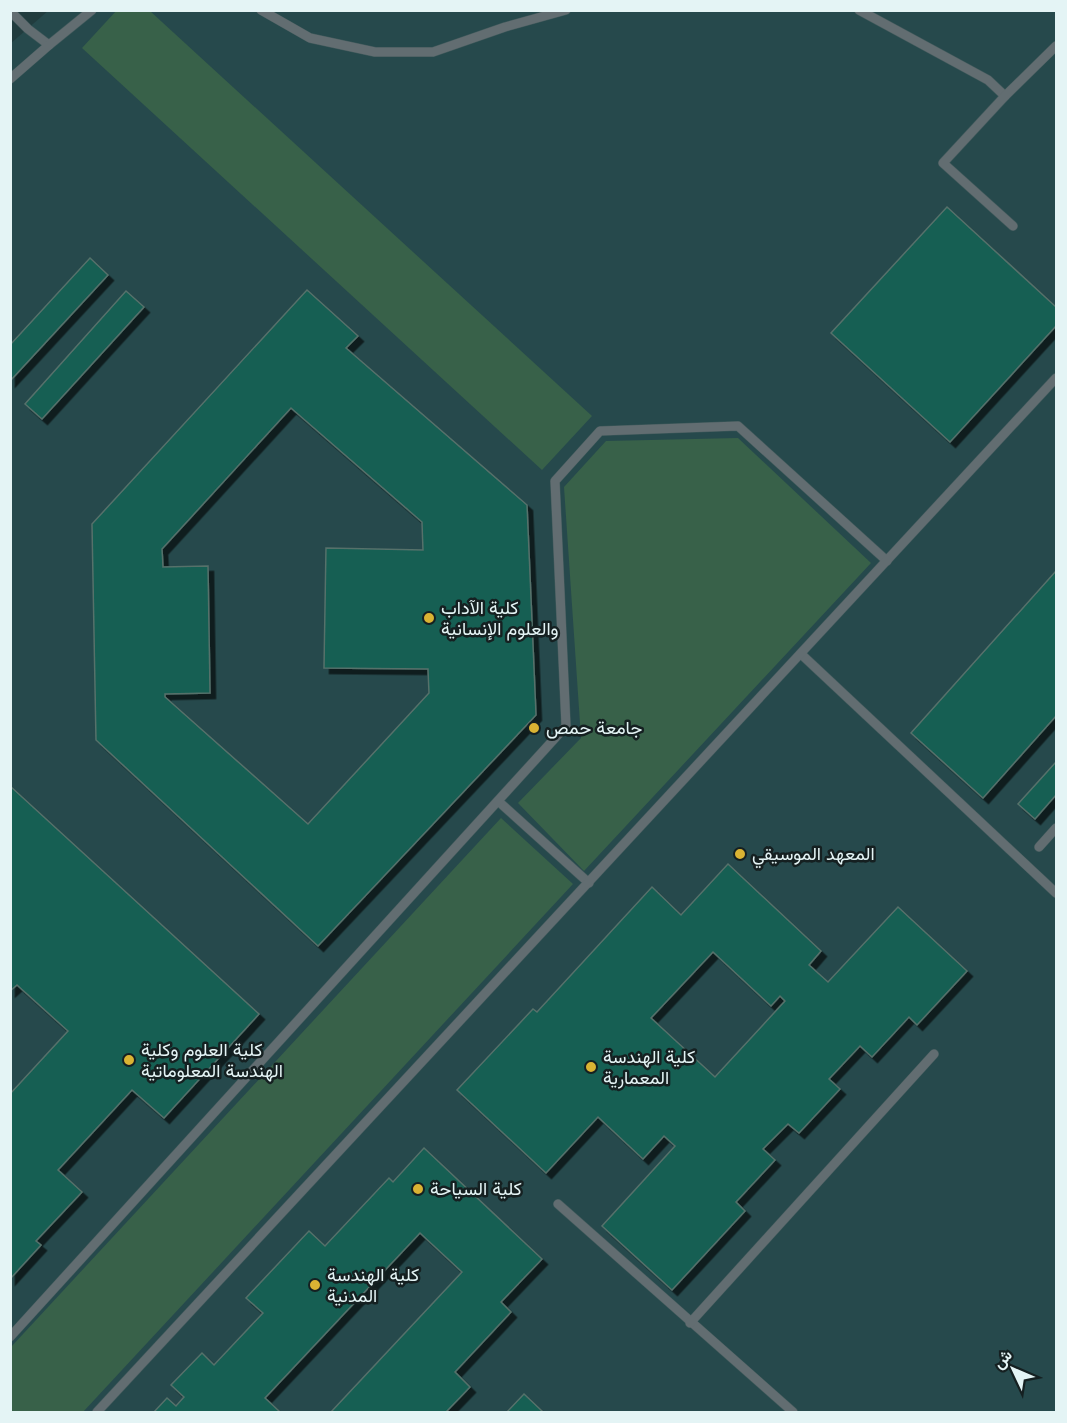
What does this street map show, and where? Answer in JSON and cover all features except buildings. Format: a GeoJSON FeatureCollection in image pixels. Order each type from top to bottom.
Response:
{"type":"FeatureCollection","features":[{"type":"Feature","properties":{"kind":"lane"},"geometry":{"type":"LineString","coordinates":[[10,80],[93,10]]}},
{"type":"Feature","properties":{"kind":"lane"},"geometry":{"type":"LineString","coordinates":[[261,10],[310,38],[375,52],[433,52],[505,27],[566,10]]}},
{"type":"Feature","properties":{"kind":"lane"},"geometry":{"type":"LineString","coordinates":[[860,10],[988,80],[1005,96]]}},
{"type":"Feature","properties":{"kind":"lane"},"geometry":{"type":"LineString","coordinates":[[10,11],[49,45]]}},
{"type":"Feature","properties":{"kind":"lane"},"geometry":{"type":"LineString","coordinates":[[1013,226],[944,163],[1005,96],[1056,46]]}},
{"type":"Feature","properties":{"kind":"lane"},"geometry":{"type":"LineString","coordinates":[[97,1413],[1056,378]]}},
{"type":"Feature","properties":{"kind":"lane"},"geometry":{"type":"LineString","coordinates":[[10,1337],[566,726],[555,481],[600,431],[738,426],[887,561]]}},
{"type":"Feature","properties":{"kind":"lane"},"geometry":{"type":"LineString","coordinates":[[801,654],[1056,893]]}},
{"type":"Feature","properties":{"kind":"lane"},"geometry":{"type":"LineString","coordinates":[[498,801],[589,883]]}},
{"type":"Feature","properties":{"kind":"lane"},"geometry":{"type":"LineString","coordinates":[[1039,847],[1056,828]]}},
{"type":"Feature","properties":{"kind":"lane"},"geometry":{"type":"LineString","coordinates":[[690,1323],[934,1054]]}},
{"type":"Feature","properties":{"kind":"lane"},"geometry":{"type":"LineString","coordinates":[[558,1204],[793,1413]]}},
{"type":"Feature","properties":{"kind":"shaded area","name":"جامعة حمص"},"geometry":{"type":"Polygon","coordinates":[[[49,10],[1056,11],[1056,1412],[11,1412],[10,44],[49,10]]]}},
{"type":"Feature","properties":{"kind":"green space"},"geometry":{"type":"Polygon","coordinates":[[[117,10],[150,11],[592,416],[542,470],[82,48],[117,10]]]}},
{"type":"Feature","properties":{"kind":"green space"},"geometry":{"type":"Polygon","coordinates":[[[738,438],[871,563],[584,871],[518,803],[581,738],[564,487],[606,441],[738,438]]]}},
{"type":"Feature","properties":{"kind":"green space"},"geometry":{"type":"Polygon","coordinates":[[[501,818],[573,884],[83,1412],[11,1412],[11,1347],[501,818]]]}},
{"type":"Feature","properties":{"kind":"place","name":"كلية الآداب والعلوم الإنسانية"},"geometry":{"type":"Point","coordinates":[429,618]}},
{"type":"Feature","properties":{"kind":"place","name":"جامعة حمص"},"geometry":{"type":"Point","coordinates":[534,728]}},
{"type":"Feature","properties":{"kind":"place","name":"المعهد الموسيقي"},"geometry":{"type":"Point","coordinates":[740,854]}},
{"type":"Feature","properties":{"kind":"place","name":"كلية العلوم وكلية الهندسة المعلوماتية"},"geometry":{"type":"Point","coordinates":[129,1060]}},
{"type":"Feature","properties":{"kind":"place","name":"كلية الهندسة المعمارية"},"geometry":{"type":"Point","coordinates":[591,1067]}},
{"type":"Feature","properties":{"kind":"place","name":"كلية السياحة"},"geometry":{"type":"Point","coordinates":[418,1189]}},
{"type":"Feature","properties":{"kind":"place","name":"كلية الهندسة المدنية"},"geometry":{"type":"Point","coordinates":[315,1285]}}]}
